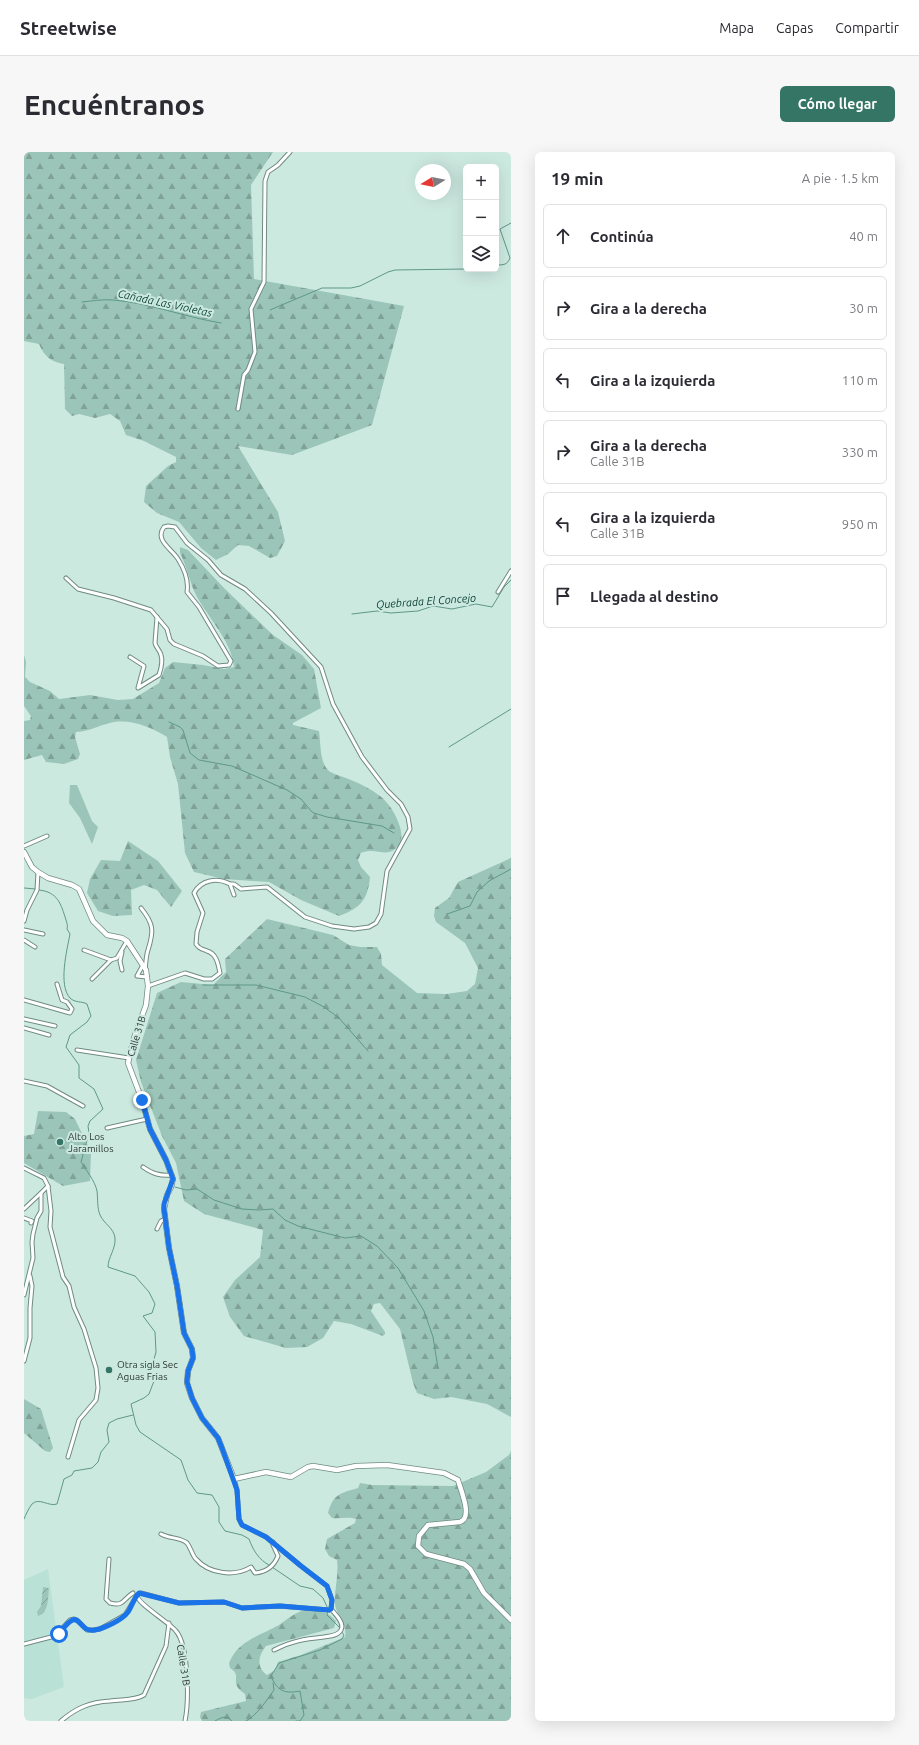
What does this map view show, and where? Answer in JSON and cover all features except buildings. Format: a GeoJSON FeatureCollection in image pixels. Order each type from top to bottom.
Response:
{"type":"FeatureCollection","features":[{"type":"Feature","properties":{"kind":"street"},"geometry":{"type":"LineString","coordinates":[[238,409],[244,375],[248,370],[255,352],[251,309],[264,282],[265,181],[268,172],[278,165],[290,152]]}},
{"type":"Feature","properties":{"kind":"street"},"geometry":{"type":"LineString","coordinates":[[66,578],[78,589],[148,608],[166,629],[170,640],[174,644],[203,656],[218,666],[229,665],[231,662],[199,607],[187,592],[188,582],[184,570],[177,557],[169,550],[161,538],[161,531],[164,527],[175,527],[187,543],[208,560],[221,575],[245,589],[271,613],[321,667],[333,704],[362,757],[386,790],[401,804],[408,817],[410,829],[387,871],[381,914],[376,924],[369,927],[354,929],[332,926],[305,917],[266,887],[241,889],[234,884],[209,881],[197,888],[194,893],[203,913],[197,932],[196,944],[198,948],[209,951],[214,955],[218,961],[220,973],[212,980],[201,979],[184,973],[148,986]]}},
{"type":"Feature","properties":{"kind":"street"},"geometry":{"type":"LineString","coordinates":[[498,592],[511,571]]}},
{"type":"Feature","properties":{"kind":"street"},"geometry":{"type":"LineString","coordinates":[[130,657],[144,666],[138,688],[160,674],[162,661],[161,654],[155,643],[157,618]]}},
{"type":"Feature","properties":{"kind":"street"},"geometry":{"type":"LineString","coordinates":[[24,846],[47,836]]}},
{"type":"Feature","properties":{"kind":"street"},"geometry":{"type":"LineString","coordinates":[[24,852],[25,860],[38,872],[48,878],[72,885],[79,889],[93,921],[107,935],[122,938],[127,941],[117,958],[111,960],[92,979]]}},
{"type":"Feature","properties":{"kind":"street"},"geometry":{"type":"LineString","coordinates":[[24,921],[27,910],[37,890],[38,872]]}},
{"type":"Feature","properties":{"kind":"street"},"geometry":{"type":"LineString","coordinates":[[230,884],[234,895]]}},
{"type":"Feature","properties":{"kind":"street"},"geometry":{"type":"LineString","coordinates":[[141,908],[151,925],[153,935],[144,966],[137,976],[147,976]]}},
{"type":"Feature","properties":{"kind":"street"},"geometry":{"type":"LineString","coordinates":[[24,930],[43,934]]}},
{"type":"Feature","properties":{"kind":"street"},"geometry":{"type":"LineString","coordinates":[[24,940],[35,947]]}},
{"type":"Feature","properties":{"kind":"street","name":"Calle 31B"},"geometry":{"type":"LineString","coordinates":[[127,941],[144,966],[148,986],[146,1005],[134,1038],[128,1063],[142,1100],[150,1129],[172,1175]]}},
{"type":"Feature","properties":{"kind":"street"},"geometry":{"type":"LineString","coordinates":[[84,950],[111,960]]}},
{"type":"Feature","properties":{"kind":"street"},"geometry":{"type":"LineString","coordinates":[[122,951],[120,961],[122,970]]}},
{"type":"Feature","properties":{"kind":"street"},"geometry":{"type":"LineString","coordinates":[[24,1000],[70,1013],[72,1009],[67,1002],[62,1000],[57,984]]}},
{"type":"Feature","properties":{"kind":"street"},"geometry":{"type":"LineString","coordinates":[[24,1019],[54,1026]]}},
{"type":"Feature","properties":{"kind":"street"},"geometry":{"type":"LineString","coordinates":[[24,1028],[49,1035]]}},
{"type":"Feature","properties":{"kind":"street"},"geometry":{"type":"LineString","coordinates":[[77,1050],[129,1058]]}},
{"type":"Feature","properties":{"kind":"street"},"geometry":{"type":"LineString","coordinates":[[24,1081],[47,1086],[83,1106]]}},
{"type":"Feature","properties":{"kind":"street"},"geometry":{"type":"LineString","coordinates":[[107,1128],[147,1119]]}},
{"type":"Feature","properties":{"kind":"street"},"geometry":{"type":"LineString","coordinates":[[143,1167],[156,1174],[172,1175],[171,1187],[164,1204],[165,1219],[184,1333],[192,1349],[193,1358],[188,1371],[187,1382],[192,1398],[202,1418],[220,1443],[234,1479],[237,1490],[239,1519],[241,1523],[273,1542],[327,1586],[332,1600],[329,1610]]}},
{"type":"Feature","properties":{"kind":"street"},"geometry":{"type":"LineString","coordinates":[[24,1168],[44,1178],[48,1186],[51,1211],[50,1227],[64,1277],[69,1286],[73,1302],[84,1329],[96,1368],[98,1384],[96,1400],[79,1420],[68,1457]]}},
{"type":"Feature","properties":{"kind":"street"},"geometry":{"type":"LineString","coordinates":[[24,1209],[48,1186]]}},
{"type":"Feature","properties":{"kind":"street"},"geometry":{"type":"LineString","coordinates":[[24,1295],[30,1276],[33,1258],[32,1242],[37,1218],[41,1211],[41,1193]]}},
{"type":"Feature","properties":{"kind":"street"},"geometry":{"type":"LineString","coordinates":[[24,1218],[32,1220],[32,1223]]}},
{"type":"Feature","properties":{"kind":"street"},"geometry":{"type":"LineString","coordinates":[[157,1229],[161,1221],[165,1219]]}},
{"type":"Feature","properties":{"kind":"street"},"geometry":{"type":"LineString","coordinates":[[24,1361],[30,1338],[32,1286],[30,1276]]}},
{"type":"Feature","properties":{"kind":"street"},"geometry":{"type":"LineString","coordinates":[[234,1479],[245,1475],[266,1472],[291,1477],[308,1467],[313,1466],[337,1470],[356,1466],[387,1465],[444,1473],[458,1480],[466,1509],[466,1517],[460,1522],[428,1526],[419,1536],[418,1546],[426,1554],[464,1564],[470,1569],[484,1593],[511,1620]]}},
{"type":"Feature","properties":{"kind":"street"},"geometry":{"type":"LineString","coordinates":[[161,1534],[168,1538],[181,1539],[188,1544],[195,1558],[210,1570],[227,1572],[244,1570],[251,1567],[255,1573],[271,1568],[278,1556],[273,1542]]}},
{"type":"Feature","properties":{"kind":"street"},"geometry":{"type":"LineString","coordinates":[[109,1559],[106,1599],[110,1603],[119,1604],[124,1602],[133,1593]]}},
{"type":"Feature","properties":{"kind":"street"},"geometry":{"type":"LineString","coordinates":[[24,1644],[55,1636],[70,1620],[74,1619],[87,1630],[100,1629],[125,1615],[137,1595],[141,1593],[179,1603],[224,1602],[242,1608],[280,1606],[329,1610],[341,1621],[341,1630],[330,1636],[290,1642],[274,1650]]}},
{"type":"Feature","properties":{"kind":"street","name":"Calle 31B"},"geometry":{"type":"LineString","coordinates":[[136,1597],[138,1601],[169,1623],[178,1632],[187,1674],[188,1694],[185,1721]]}},
{"type":"Feature","properties":{"kind":"street"},"geometry":{"type":"LineString","coordinates":[[61,1721],[71,1712],[86,1706],[108,1701],[138,1698],[144,1695],[166,1646],[169,1623]]}},
{"type":"Feature","properties":{"kind":"shaded area"},"geometry":{"type":"Polygon","coordinates":[[[48,1569],[64,1687],[32,1699],[24,1698],[24,1580],[48,1569]]]}},
{"type":"Feature","properties":{"kind":"green space"},"geometry":{"type":"Polygon","coordinates":[[[24,152],[273,152],[251,185],[254,279],[404,306],[372,425],[292,455],[238,446],[278,512],[285,541],[277,556],[270,558],[249,546],[238,545],[228,554],[216,560],[201,548],[179,522],[157,513],[144,502],[146,486],[168,466],[176,462],[176,457],[144,441],[126,435],[120,421],[110,414],[95,418],[79,414],[72,416],[65,409],[64,364],[55,362],[48,358],[39,344],[24,341],[24,152]]]}},
{"type":"Feature","properties":{"kind":"green space"},"geometry":{"type":"Polygon","coordinates":[[[180,547],[188,550],[225,589],[273,635],[302,655],[314,669],[321,708],[293,723],[293,725],[319,731],[322,758],[329,771],[365,786],[373,791],[386,802],[396,817],[401,833],[401,839],[398,847],[389,852],[369,851],[361,853],[358,860],[361,867],[370,877],[369,885],[362,902],[347,913],[339,916],[301,900],[269,882],[224,879],[194,872],[185,853],[178,784],[170,757],[167,737],[154,730],[140,724],[125,722],[105,724],[86,731],[76,732],[75,737],[80,754],[78,759],[64,764],[46,762],[42,755],[24,760],[24,721],[30,720],[31,716],[24,706],[24,655],[26,662],[25,677],[30,682],[50,691],[59,699],[90,695],[118,700],[133,699],[159,683],[165,668],[173,662],[224,669],[234,667],[232,657],[223,637],[194,591],[180,553],[180,547]]]}},
{"type":"Feature","properties":{"kind":"green space"},"geometry":{"type":"Polygon","coordinates":[[[70,785],[77,785],[92,821],[98,827],[92,844],[80,818],[69,803],[70,785]]]}},
{"type":"Feature","properties":{"kind":"green space"},"geometry":{"type":"Polygon","coordinates":[[[128,841],[158,861],[182,891],[171,907],[157,890],[144,885],[131,890],[132,915],[113,916],[98,911],[87,893],[90,879],[101,860],[120,861],[128,841]]]}},
{"type":"Feature","properties":{"kind":"green space"},"geometry":{"type":"Polygon","coordinates":[[[511,858],[511,1417],[487,1404],[451,1397],[434,1399],[417,1393],[413,1383],[400,1329],[380,1303],[374,1304],[371,1311],[385,1332],[383,1336],[351,1324],[334,1321],[323,1338],[307,1347],[286,1348],[244,1336],[230,1317],[223,1297],[235,1280],[260,1257],[263,1230],[204,1214],[184,1201],[176,1163],[162,1136],[141,1082],[136,1060],[157,993],[181,982],[213,985],[226,972],[225,959],[267,919],[333,935],[349,945],[360,947],[377,947],[381,954],[382,965],[417,993],[446,994],[467,991],[475,984],[478,968],[465,943],[436,922],[434,916],[435,908],[449,898],[458,882],[511,858]]]}},
{"type":"Feature","properties":{"kind":"green space"},"geometry":{"type":"Polygon","coordinates":[[[38,1111],[66,1112],[75,1119],[91,1152],[90,1181],[63,1186],[24,1163],[24,1136],[34,1134],[38,1111]]]}},
{"type":"Feature","properties":{"kind":"green space"},"geometry":{"type":"Polygon","coordinates":[[[24,1399],[41,1409],[53,1448],[50,1452],[45,1451],[24,1433],[24,1399]]]}},
{"type":"Feature","properties":{"kind":"green space"},"geometry":{"type":"Polygon","coordinates":[[[511,1451],[511,1721],[202,1721],[200,1717],[201,1712],[246,1701],[245,1694],[237,1686],[236,1674],[230,1668],[229,1663],[238,1649],[250,1640],[279,1625],[299,1612],[306,1610],[322,1612],[330,1615],[336,1621],[334,1628],[266,1646],[259,1661],[263,1672],[267,1675],[275,1670],[278,1662],[301,1655],[345,1637],[345,1628],[337,1612],[335,1604],[337,1560],[329,1556],[325,1549],[327,1539],[355,1523],[356,1519],[332,1518],[328,1513],[332,1502],[338,1495],[358,1488],[360,1483],[372,1485],[453,1486],[486,1472],[509,1455],[511,1451]]]}},
{"type":"Feature","properties":{"kind":"green space"},"geometry":{"type":"Polygon","coordinates":[[[43,1587],[49,1588],[48,1600],[44,1612],[38,1616],[37,1612],[41,1606],[43,1587]]]}},
{"type":"Feature","properties":{"kind":"waterway"},"geometry":{"type":"LineString","coordinates":[[499,265],[505,264],[510,258],[500,229],[511,223]]}},
{"type":"Feature","properties":{"kind":"waterway"},"geometry":{"type":"LineString","coordinates":[[270,310],[322,288],[351,288],[360,286],[395,270],[463,269]]}},
{"type":"Feature","properties":{"kind":"waterway","name":"Cañada Las Violetas"},"geometry":{"type":"LineString","coordinates":[[82,302],[105,300],[127,302],[221,323]]}},
{"type":"Feature","properties":{"kind":"waterway","name":"Quebrada El Concejo"},"geometry":{"type":"LineString","coordinates":[[352,614],[377,611],[391,613],[418,611],[433,606],[452,609],[476,604],[492,607],[504,587],[511,580]]}},
{"type":"Feature","properties":{"kind":"waterway"},"geometry":{"type":"LineString","coordinates":[[449,747],[511,709]]}},
{"type":"Feature","properties":{"kind":"waterway","name":"Cañada Las Violetas"},"geometry":{"type":"LineString","coordinates":[[169,722],[183,730],[190,753],[199,760],[232,766],[287,790],[301,799],[314,813],[327,817],[382,826],[394,833]]}},
{"type":"Feature","properties":{"kind":"waterway"},"geometry":{"type":"LineString","coordinates":[[447,914],[470,906],[477,892],[489,881],[511,869]]}},
{"type":"Feature","properties":{"kind":"waterway"},"geometry":{"type":"LineString","coordinates":[[24,888],[36,889]]}},
{"type":"Feature","properties":{"kind":"waterway"},"geometry":{"type":"LineString","coordinates":[[39,890],[51,893],[60,904],[67,924],[67,929],[70,934],[64,967],[66,992],[72,1000],[87,1004],[91,1016],[87,1022],[70,1035],[66,1047],[79,1065],[79,1078],[94,1089],[103,1109],[90,1121],[88,1126],[89,1133],[81,1162],[96,1187],[100,1215],[111,1229],[115,1238],[108,1267],[135,1276],[149,1292],[155,1304],[152,1313],[143,1316],[155,1332],[156,1352],[151,1370],[154,1381],[149,1394],[131,1404],[136,1425],[140,1432],[181,1460],[188,1480],[197,1493],[212,1495],[219,1507],[219,1522],[225,1531],[242,1535],[249,1539],[257,1554],[269,1565]]}},
{"type":"Feature","properties":{"kind":"waterway","name":"Cañada Las Violetas"},"geometry":{"type":"LineString","coordinates":[[203,985],[256,985],[305,997],[324,1007],[339,1018],[368,1051]]}},
{"type":"Feature","properties":{"kind":"waterway"},"geometry":{"type":"LineString","coordinates":[[175,1187],[186,1190],[197,1189],[214,1200],[242,1209],[273,1209],[285,1220],[298,1226],[345,1238],[361,1236],[377,1246],[398,1268],[424,1311],[433,1337],[438,1368]]}},
{"type":"Feature","properties":{"kind":"waterway"},"geometry":{"type":"LineString","coordinates":[[24,1519],[30,1507],[35,1502],[38,1501],[54,1505],[57,1504],[64,1479],[72,1475],[74,1471],[92,1468],[98,1462],[101,1452],[109,1442],[107,1430],[109,1423],[117,1419],[133,1415]]}},
{"type":"Feature","properties":{"kind":"waterway"},"geometry":{"type":"LineString","coordinates":[[272,1567],[300,1586],[313,1589],[323,1598],[328,1609],[327,1615],[340,1628]]}},
{"type":"Feature","properties":{"kind":"waterway"},"geometry":{"type":"LineString","coordinates":[[296,1721],[300,1721],[304,1715],[300,1691],[286,1692],[282,1690],[276,1685],[271,1676],[279,1663],[320,1650],[342,1639],[344,1635],[341,1631]]}},
{"type":"Feature","properties":{"kind":"waterway"},"geometry":{"type":"LineString","coordinates":[[246,1721],[258,1711],[274,1690],[273,1683]]}},
{"type":"Feature","properties":{"kind":"waterway"},"geometry":{"type":"LineString","coordinates":[[215,1721],[224,1717],[232,1721]]}},
{"type":"Feature","properties":{"kind":"place","name":"Alto Los Jaramillos"},"geometry":{"type":"Point","coordinates":[60,1142]}},
{"type":"Feature","properties":{"kind":"place","name":"Otra sigla Sec Aguas Frias"},"geometry":{"type":"Point","coordinates":[109,1370]}},
{"type":"Feature","properties":{"kind":"route"},"geometry":{"type":"LineString","coordinates":[[59,1634],[70,1620],[74,1619],[76,1619],[87,1630],[100,1629],[110,1624],[127,1612],[139,1593],[179,1603],[224,1602],[242,1608],[280,1606],[329,1610],[331,1609],[332,1605],[331,1594],[327,1586],[295,1562],[273,1542],[260,1533],[242,1525],[239,1519],[237,1490],[222,1448],[218,1438],[202,1418],[192,1398],[187,1382],[188,1371],[193,1358],[192,1349],[184,1333],[177,1286],[173,1273],[164,1209],[164,1204],[173,1179],[166,1160],[150,1129],[142,1100]]}}]}
